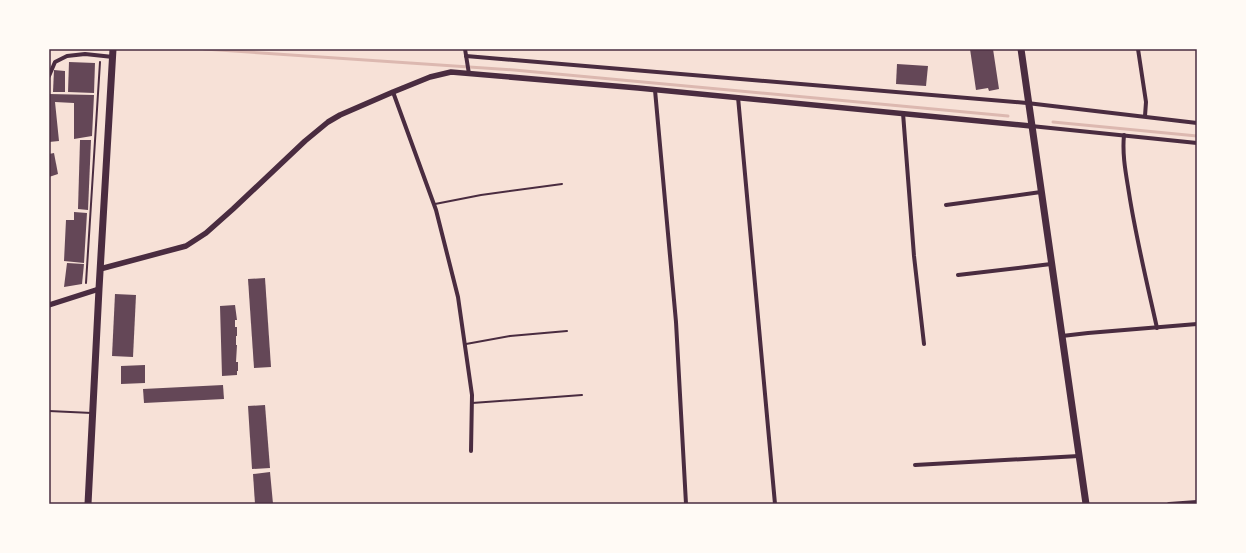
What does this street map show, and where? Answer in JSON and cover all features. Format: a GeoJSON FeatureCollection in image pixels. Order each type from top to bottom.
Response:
{"type":"FeatureCollection","features":[{"type":"Feature","properties":{"kind":"main road"},"geometry":{"type":"LineString","coordinates":[[88,504],[113,49]]}},
{"type":"Feature","properties":{"kind":"main road"},"geometry":{"type":"LineString","coordinates":[[1021,49],[1086,504]]}},
{"type":"Feature","properties":{"kind":"street"},"geometry":{"type":"LineString","coordinates":[[465,49],[469,73]]}},
{"type":"Feature","properties":{"kind":"street"},"geometry":{"type":"LineString","coordinates":[[1138,49],[1146,102],[1145,116]]}},
{"type":"Feature","properties":{"kind":"street"},"geometry":{"type":"LineString","coordinates":[[49,76],[55,62],[67,56],[85,54],[113,57]]}},
{"type":"Feature","properties":{"kind":"street"},"geometry":{"type":"LineString","coordinates":[[466,56],[1028,103],[1197,123]]}},
{"type":"Feature","properties":{"kind":"street"},"geometry":{"type":"LineString","coordinates":[[100,269],[180,248],[193,242],[233,209],[317,130],[340,115],[392,92],[435,76],[451,72],[738,97],[1197,143]]}},
{"type":"Feature","properties":{"kind":"street"},"geometry":{"type":"LineString","coordinates":[[655,90],[676,322],[686,504]]}},
{"type":"Feature","properties":{"kind":"street"},"geometry":{"type":"LineString","coordinates":[[392,92],[434,205],[458,297],[472,395],[472,451]]}},
{"type":"Feature","properties":{"kind":"street"},"geometry":{"type":"LineString","coordinates":[[738,97],[775,504]]}},
{"type":"Feature","properties":{"kind":"street"},"geometry":{"type":"LineString","coordinates":[[903,113],[914,256],[924,344]]}},
{"type":"Feature","properties":{"kind":"street"},"geometry":{"type":"LineString","coordinates":[[1124,135],[1124,160],[1132,214],[1157,328]]}},
{"type":"Feature","properties":{"kind":"street"},"geometry":{"type":"LineString","coordinates":[[946,205],[1041,192]]}},
{"type":"Feature","properties":{"kind":"street"},"geometry":{"type":"LineString","coordinates":[[958,275],[1051,264]]}},
{"type":"Feature","properties":{"kind":"street"},"geometry":{"type":"LineString","coordinates":[[49,305],[99,289]]}},
{"type":"Feature","properties":{"kind":"street"},"geometry":{"type":"LineString","coordinates":[[1062,336],[1197,324]]}},
{"type":"Feature","properties":{"kind":"street"},"geometry":{"type":"LineString","coordinates":[[915,465],[1079,456]]}},
{"type":"Feature","properties":{"kind":"street"},"geometry":{"type":"LineString","coordinates":[[1169,504],[1197,502]]}},
{"type":"Feature","properties":{"kind":"lane"},"geometry":{"type":"LineString","coordinates":[[434,205],[481,195],[562,184]]}},
{"type":"Feature","properties":{"kind":"lane"},"geometry":{"type":"LineString","coordinates":[[465,344],[510,336],[567,331]]}},
{"type":"Feature","properties":{"kind":"lane"},"geometry":{"type":"LineString","coordinates":[[472,403],[582,395]]}},
{"type":"Feature","properties":{"kind":"lane"},"geometry":{"type":"LineString","coordinates":[[49,411],[93,414]]}},
{"type":"Feature","properties":{"kind":"path"},"geometry":{"type":"LineString","coordinates":[[86,283],[100,56]]}},
{"type":"Feature","properties":{"kind":"building"},"geometry":{"type":"Polygon","coordinates":[[[970,49],[993,49],[999,89],[989,91],[988,88],[976,90],[970,49]]]}},
{"type":"Feature","properties":{"kind":"building"},"geometry":{"type":"Polygon","coordinates":[[[69,62],[95,63],[94,93],[68,92],[69,62]]]}},
{"type":"Feature","properties":{"kind":"building"},"geometry":{"type":"Polygon","coordinates":[[[897,64],[928,66],[926,86],[896,84],[897,64]]]}},
{"type":"Feature","properties":{"kind":"building"},"geometry":{"type":"Polygon","coordinates":[[[54,70],[65,71],[65,92],[53,92],[54,70]]]}},
{"type":"Feature","properties":{"kind":"building"},"geometry":{"type":"Polygon","coordinates":[[[49,94],[94,95],[92,136],[74,139],[74,103],[55,102],[59,141],[49,142],[49,94]]]}},
{"type":"Feature","properties":{"kind":"building"},"geometry":{"type":"Polygon","coordinates":[[[80,140],[91,140],[88,210],[78,209],[80,140]]]}},
{"type":"Feature","properties":{"kind":"building"},"geometry":{"type":"Polygon","coordinates":[[[54,153],[58,174],[49,177],[49,154],[54,153]]]}},
{"type":"Feature","properties":{"kind":"building"},"geometry":{"type":"Polygon","coordinates":[[[74,212],[87,213],[84,263],[64,261],[66,220],[74,220],[74,212]]]}},
{"type":"Feature","properties":{"kind":"building"},"geometry":{"type":"Polygon","coordinates":[[[67,263],[84,264],[82,284],[64,287],[67,263]]]}},
{"type":"Feature","properties":{"kind":"building"},"geometry":{"type":"Polygon","coordinates":[[[265,278],[271,367],[254,368],[248,279],[265,278]]]}},
{"type":"Feature","properties":{"kind":"building"},"geometry":{"type":"Polygon","coordinates":[[[115,294],[136,295],[133,357],[112,356],[115,294]]]}},
{"type":"Feature","properties":{"kind":"building"},"geometry":{"type":"Polygon","coordinates":[[[235,305],[237,320],[235,320],[235,327],[237,327],[236,362],[238,362],[238,371],[237,375],[222,376],[220,306],[235,305]]]}},
{"type":"Feature","properties":{"kind":"building"},"geometry":{"type":"Polygon","coordinates":[[[145,365],[145,383],[121,384],[121,366],[145,365]]]}},
{"type":"Feature","properties":{"kind":"building"},"geometry":{"type":"Polygon","coordinates":[[[223,385],[224,399],[144,403],[143,389],[223,385]]]}},
{"type":"Feature","properties":{"kind":"building"},"geometry":{"type":"Polygon","coordinates":[[[265,405],[270,468],[252,469],[248,406],[265,405]]]}},
{"type":"Feature","properties":{"kind":"building"},"geometry":{"type":"Polygon","coordinates":[[[270,472],[273,504],[255,504],[253,474],[270,472]]]}},
{"type":"Feature","properties":{"kind":"waterway"},"geometry":{"type":"LineString","coordinates":[[204,49],[514,70],[1008,116]]}},
{"type":"Feature","properties":{"kind":"waterway"},"geometry":{"type":"LineString","coordinates":[[1053,122],[1197,136]]}}]}
